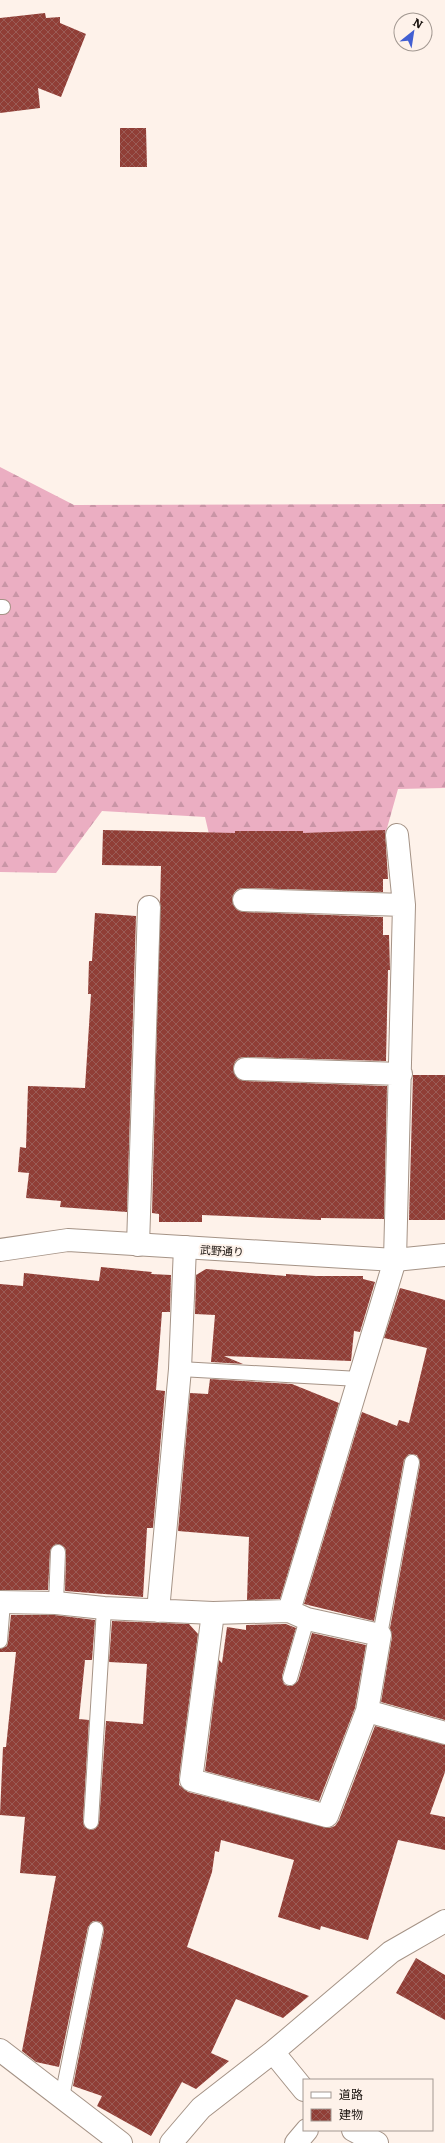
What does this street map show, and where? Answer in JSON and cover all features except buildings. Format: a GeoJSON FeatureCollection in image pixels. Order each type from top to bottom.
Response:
{"type":"FeatureCollection","features":[{"type":"Feature","properties":{"kind":"street"},"geometry":{"type":"LineString","coordinates":[[298,1615],[359,1379],[395,1260],[401,1074],[404,906],[397,835]]}},
{"type":"Feature","properties":{"kind":"street"},"geometry":{"type":"LineString","coordinates":[[244,900],[404,906]]}},
{"type":"Feature","properties":{"kind":"street"},"geometry":{"type":"LineString","coordinates":[[138,1245],[149,907]]}},
{"type":"Feature","properties":{"kind":"street"},"geometry":{"type":"LineString","coordinates":[[245,1069],[401,1074]]}},
{"type":"Feature","properties":{"kind":"street","name":"武野通り"},"geometry":{"type":"LineString","coordinates":[[0,1250],[68,1240],[395,1260],[445,1255]]}},
{"type":"Feature","properties":{"kind":"street"},"geometry":{"type":"LineString","coordinates":[[158,1611],[180,1369],[185,1247]]}},
{"type":"Feature","properties":{"kind":"street"},"geometry":{"type":"LineString","coordinates":[[2,1602],[56,1603],[104,1608],[158,1611],[298,1615],[380,1635],[367,1710],[327,1816],[191,1780],[213,1613]]}},
{"type":"Feature","properties":{"kind":"street"},"geometry":{"type":"LineString","coordinates":[[367,1710],[445,1733]]}},
{"type":"Feature","properties":{"kind":"street"},"geometry":{"type":"LineString","coordinates":[[171,2143],[201,2108],[273,2052],[391,1952],[445,1921]]}},
{"type":"Feature","properties":{"kind":"street"},"geometry":{"type":"LineString","coordinates":[[0,2050],[121,2143]]}},
{"type":"Feature","properties":{"kind":"street"},"geometry":{"type":"LineString","coordinates":[[273,2052],[303,2089]]}},
{"type":"Feature","properties":{"kind":"street"},"geometry":{"type":"LineString","coordinates":[[296,2143],[306,2131]]}},
{"type":"Feature","properties":{"kind":"street"},"geometry":{"type":"LineString","coordinates":[[355,2131],[377,2143]]}},
{"type":"Feature","properties":{"kind":"lane"},"geometry":{"type":"LineString","coordinates":[[180,1369],[359,1379]]}},
{"type":"Feature","properties":{"kind":"lane"},"geometry":{"type":"LineString","coordinates":[[380,1635],[412,1462]]}},
{"type":"Feature","properties":{"kind":"lane"},"geometry":{"type":"LineString","coordinates":[[56,1603],[58,1552]]}},
{"type":"Feature","properties":{"kind":"lane"},"geometry":{"type":"LineString","coordinates":[[0,1642],[2,1602]]}},
{"type":"Feature","properties":{"kind":"lane"},"geometry":{"type":"LineString","coordinates":[[91,1822],[104,1608]]}},
{"type":"Feature","properties":{"kind":"lane"},"geometry":{"type":"LineString","coordinates":[[290,1678],[298,1615]]}},
{"type":"Feature","properties":{"kind":"lane"},"geometry":{"type":"LineString","coordinates":[[62,2097],[96,1929]]}},
{"type":"Feature","properties":{"kind":"green space"},"geometry":{"type":"Polygon","coordinates":[[[0,467],[74,505],[445,504],[445,788],[398,789],[377,864],[212,847],[205,817],[102,811],[56,873],[0,872],[0,467]]]}}]}
